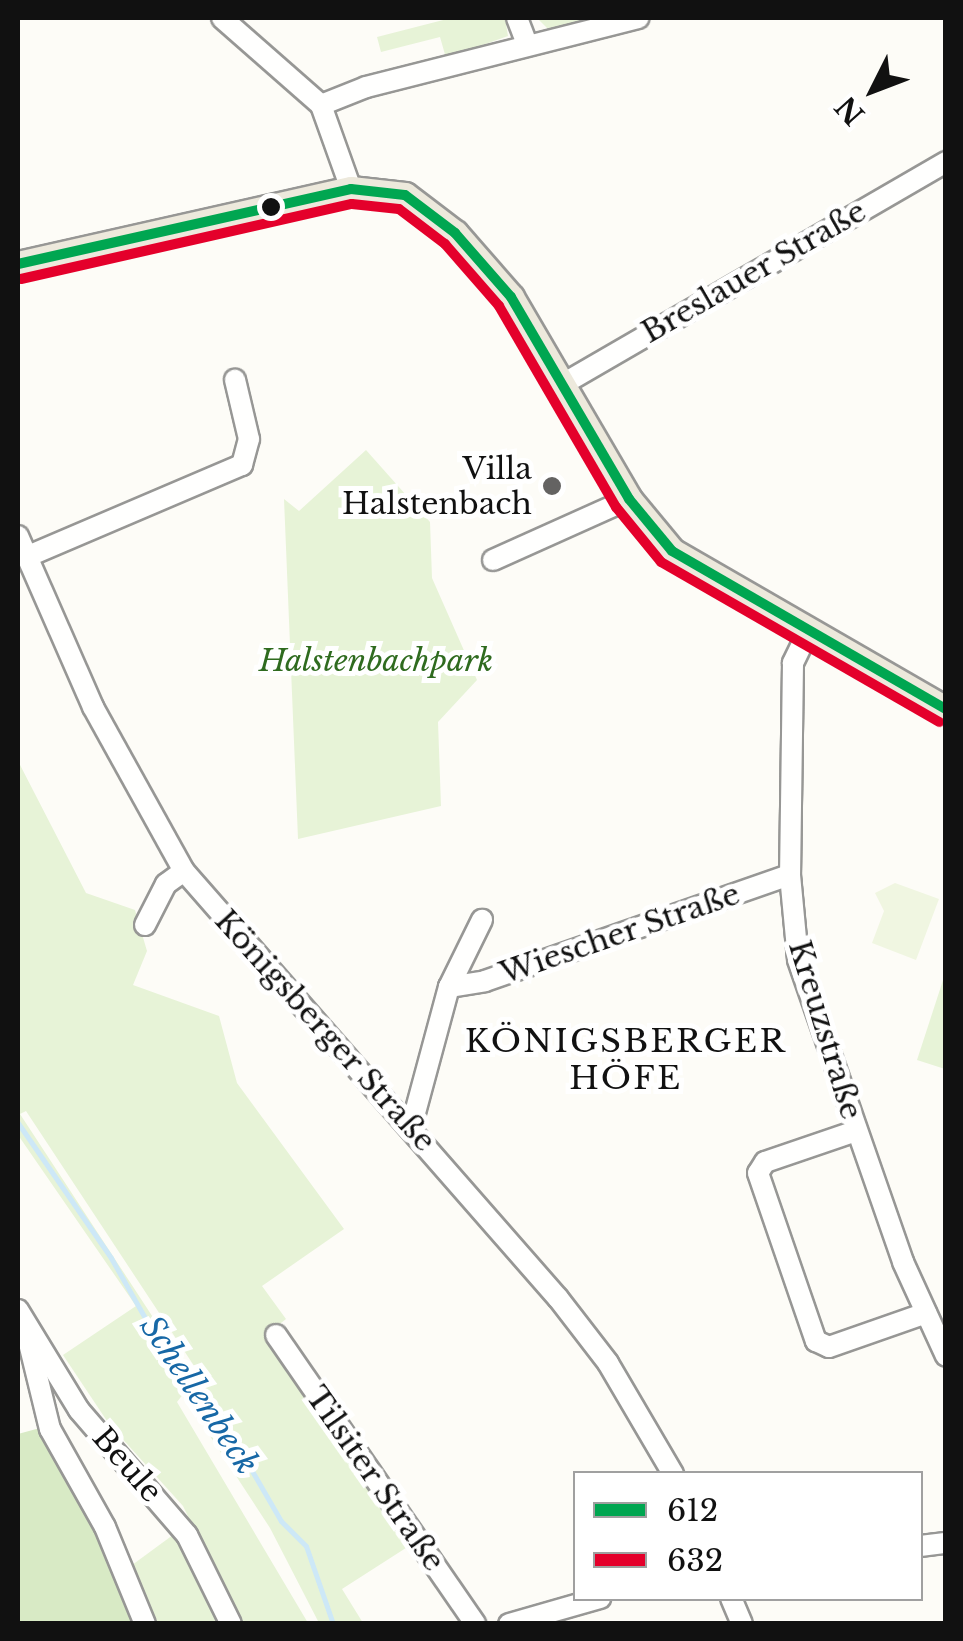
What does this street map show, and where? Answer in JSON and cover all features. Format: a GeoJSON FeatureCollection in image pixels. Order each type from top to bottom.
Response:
{"type":"FeatureCollection","features":[{"type":"Feature","properties":{"kind":"main road"},"geometry":{"type":"LineString","coordinates":[[18,264],[351,189],[405,195],[443,222],[511,297],[628,499],[686,563],[946,709]]}},
{"type":"Feature","properties":{"kind":"street"},"geometry":{"type":"LineString","coordinates":[[222,18],[322,105],[351,189]]}},
{"type":"Feature","properties":{"kind":"street"},"geometry":{"type":"LineString","coordinates":[[517,18],[527,44]]}},
{"type":"Feature","properties":{"kind":"street"},"geometry":{"type":"LineString","coordinates":[[322,105],[527,44],[638,18]]}},
{"type":"Feature","properties":{"kind":"street","name":"Breslauer Straße"},"geometry":{"type":"LineString","coordinates":[[563,384],[946,162]]}},
{"type":"Feature","properties":{"kind":"street"},"geometry":{"type":"LineString","coordinates":[[26,557],[242,465],[250,454],[249,439],[235,380]]}},
{"type":"Feature","properties":{"kind":"street"},"geometry":{"type":"LineString","coordinates":[[493,560],[628,499]]}},
{"type":"Feature","properties":{"kind":"street","name":"Königsberger Straße"},"geometry":{"type":"LineString","coordinates":[[18,536],[93,707],[184,870],[245,946],[412,1124],[608,1363],[670,1471]]}},
{"type":"Feature","properties":{"kind":"street","name":"Kreuzstraße"},"geometry":{"type":"LineString","coordinates":[[809,630],[793,662],[790,875],[798,960],[856,1131],[926,1313],[945,1352]]}},
{"type":"Feature","properties":{"kind":"street"},"geometry":{"type":"LineString","coordinates":[[145,925],[166,884],[184,870]]}},
{"type":"Feature","properties":{"kind":"street","name":"Wiescher Straße"},"geometry":{"type":"LineString","coordinates":[[449,987],[485,981],[790,875]]}},
{"type":"Feature","properties":{"kind":"street"},"geometry":{"type":"LineString","coordinates":[[412,1124],[449,987],[482,920]]}},
{"type":"Feature","properties":{"kind":"street"},"geometry":{"type":"LineString","coordinates":[[856,1131],[765,1162],[758,1172],[816,1340],[829,1347],[926,1313]]}},
{"type":"Feature","properties":{"kind":"street"},"geometry":{"type":"LineString","coordinates":[[22,1319],[26,1350],[50,1428],[106,1528],[145,1624]]}},
{"type":"Feature","properties":{"kind":"street","name":"Beule"},"geometry":{"type":"LineString","coordinates":[[22,1319],[79,1410],[187,1536],[231,1624]]}},
{"type":"Feature","properties":{"kind":"street","name":"Tilsiter Straße"},"geometry":{"type":"LineString","coordinates":[[276,1334],[475,1624]]}},
{"type":"Feature","properties":{"kind":"street"},"geometry":{"type":"LineString","coordinates":[[509,1624],[590,1601]]}},
{"type":"Feature","properties":{"kind":"street"},"geometry":{"type":"LineString","coordinates":[[731,1601],[742,1624]]}},
{"type":"Feature","properties":{"kind":"green space"},"geometry":{"type":"Polygon","coordinates":[[[451,18],[505,18],[508,36],[446,58],[440,37],[381,52],[377,37],[451,18]]]}},
{"type":"Feature","properties":{"kind":"green space"},"geometry":{"type":"Polygon","coordinates":[[[537,18],[595,18],[549,30],[537,18]]]}},
{"type":"Feature","properties":{"kind":"green space","name":"Halstenbachpark"},"geometry":{"type":"Polygon","coordinates":[[[366,450],[430,522],[432,578],[477,680],[438,722],[441,806],[298,839],[284,499],[299,511],[366,450]]]}},
{"type":"Feature","properties":{"kind":"green space"},"geometry":{"type":"Polygon","coordinates":[[[18,761],[86,893],[135,910],[147,951],[133,985],[219,1016],[237,1083],[344,1229],[262,1286],[286,1319],[266,1335],[409,1546],[342,1589],[363,1623],[319,1623],[270,1528],[191,1407],[188,1398],[204,1381],[26,1111],[20,1114],[194,1380],[177,1402],[308,1623],[240,1623],[183,1506],[109,1424],[63,1355],[136,1306],[18,1135],[18,761]]]}},
{"type":"Feature","properties":{"kind":"green space"},"geometry":{"type":"Polygon","coordinates":[[[895,883],[939,899],[916,960],[872,943],[884,911],[875,893],[895,883]]]}},
{"type":"Feature","properties":{"kind":"green space"},"geometry":{"type":"Polygon","coordinates":[[[945,974],[946,1069],[917,1060],[945,974]]]}},
{"type":"Feature","properties":{"kind":"green space"},"geometry":{"type":"Polygon","coordinates":[[[40,1428],[94,1529],[135,1623],[18,1623],[18,1434],[40,1428]]]}},
{"type":"Feature","properties":{"kind":"green space"},"geometry":{"type":"Polygon","coordinates":[[[177,1532],[225,1623],[150,1623],[128,1568],[177,1532]]]}},
{"type":"Feature","properties":{"kind":"waterway","name":"Schellenbeck"},"geometry":{"type":"LineString","coordinates":[[18,1123],[111,1258],[177,1374],[218,1412],[281,1521],[306,1546],[333,1624]]}},
{"type":"Feature","properties":{"kind":"transit line","name":"612"},"geometry":{"type":"LineString","coordinates":[[18,264],[351,189],[405,195],[455,233],[511,297],[629,499],[672,551],[946,709]]}},
{"type":"Feature","properties":{"kind":"transit line","name":"632"},"geometry":{"type":"LineString","coordinates":[[21,279],[352,204],[399,209],[445,244],[499,306],[616,507],[661,562],[939,722]]}},
{"type":"Feature","properties":{"kind":"place","name":"Villa Halstenbach"},"geometry":{"type":"Point","coordinates":[552,486]}},
{"type":"Feature","properties":{"kind":"district","name":"KÖNIGSBERGER HÖFE"},"geometry":{"type":"Point","coordinates":[626,1060]}}]}
